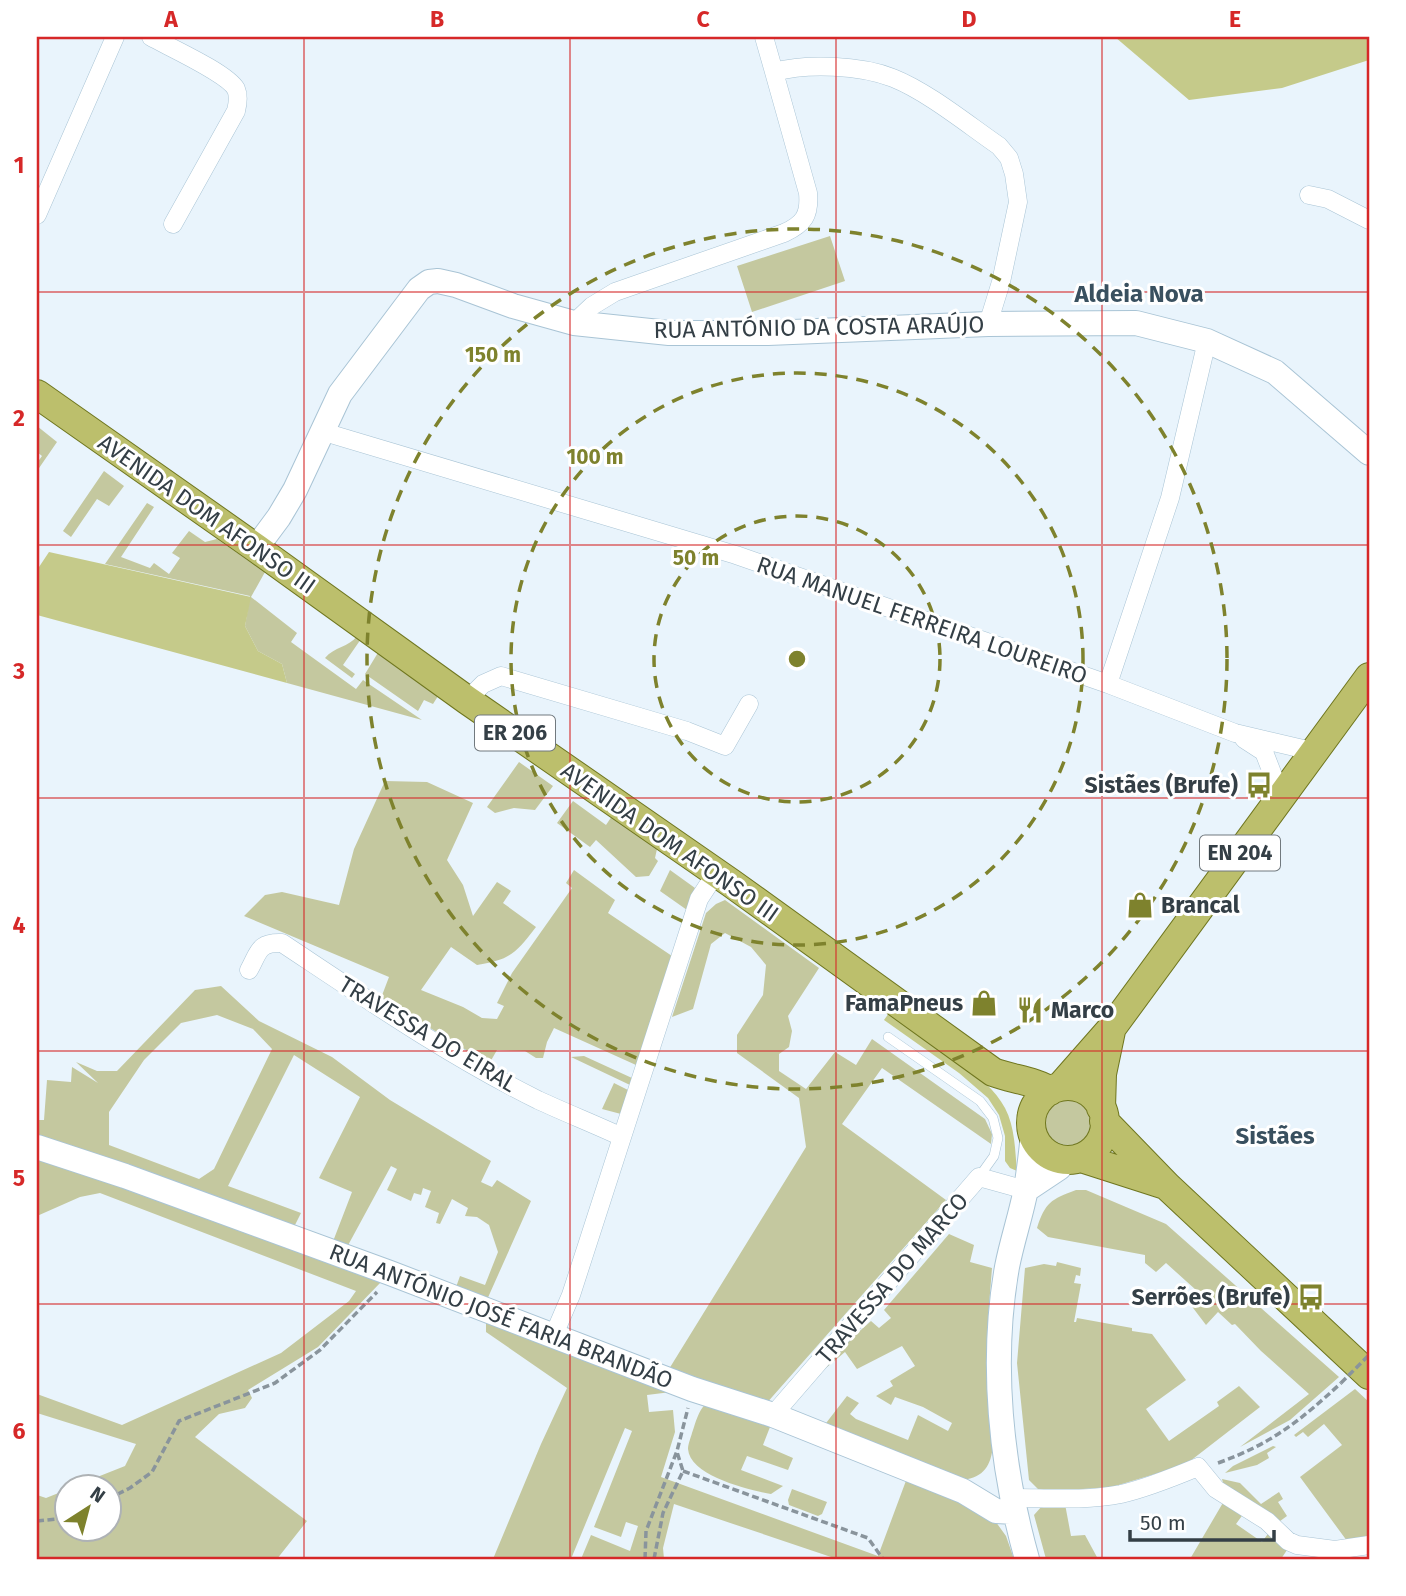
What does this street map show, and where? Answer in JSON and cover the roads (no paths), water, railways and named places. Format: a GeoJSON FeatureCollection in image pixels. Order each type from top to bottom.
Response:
{"type":"FeatureCollection","features":[{"type":"Feature","properties":{"kind":"main road","name":"AVENIDA DOM AFONSO III"},"geometry":{"type":"LineString","coordinates":[[37,394],[993,1072],[1055,1089]]}},
{"type":"Feature","properties":{"kind":"main road","name":"EN 204"},"geometry":{"type":"LineString","coordinates":[[1032,1128],[1036,1104],[1055,1089],[1111,1029],[1369,677]]}},
{"type":"Feature","properties":{"kind":"main road","name":"EN 204"},"geometry":{"type":"LineString","coordinates":[[1073,1159],[1089,1153],[1101,1139],[1102,1074],[1111,1029]]}},
{"type":"Feature","properties":{"kind":"main road","name":"AVENIDA DOM AFONSO III"},"geometry":{"type":"LineString","coordinates":[[993,1072],[1032,1128]]}},
{"type":"Feature","properties":{"kind":"main road"},"geometry":{"type":"LineString","coordinates":[[1055,1089],[1080,1088],[1096,1099],[1103,1114],[1167,1186],[1369,1375]]}},
{"type":"Feature","properties":{"kind":"main road"},"geometry":{"type":"LineString","coordinates":[[1032,1128],[1046,1153],[1167,1186]]}},
{"type":"Feature","properties":{"kind":"street"},"geometry":{"type":"LineString","coordinates":[[37,215],[115,37]]}},
{"type":"Feature","properties":{"kind":"street"},"geometry":{"type":"LineString","coordinates":[[151,37],[221,75],[232,84],[239,102],[173,224]]}},
{"type":"Feature","properties":{"kind":"street"},"geometry":{"type":"LineString","coordinates":[[574,323],[592,306],[615,292],[784,233],[805,220],[810,208],[808,193],[764,37]]}},
{"type":"Feature","properties":{"kind":"street"},"geometry":{"type":"LineString","coordinates":[[774,72],[789,68],[828,67],[872,72],[892,78],[999,146],[1009,158],[1018,202],[1001,282],[988,324]]}},
{"type":"Feature","properties":{"kind":"street"},"geometry":{"type":"LineString","coordinates":[[1309,195],[1328,199],[1369,220]]}},
{"type":"Feature","properties":{"kind":"street","name":"RUA ANTÓNIO DA COSTA ARAÚJO"},"geometry":{"type":"LineString","coordinates":[[256,548],[279,517],[324,432],[340,394],[409,300],[429,282],[438,281],[574,323],[669,333],[768,333],[988,324],[1136,323],[1207,341],[1275,372],[1369,453]]}},
{"type":"Feature","properties":{"kind":"street"},"geometry":{"type":"LineString","coordinates":[[1108,684],[1170,498],[1207,341]]}},
{"type":"Feature","properties":{"kind":"street","name":"RUA MANUEL FERREIRA LOUREIRO"},"geometry":{"type":"LineString","coordinates":[[324,432],[736,555],[1108,684],[1235,733],[1316,751]]}},
{"type":"Feature","properties":{"kind":"street"},"geometry":{"type":"LineString","coordinates":[[467,700],[483,684],[501,676],[687,731],[725,746],[749,705]]}},
{"type":"Feature","properties":{"kind":"street","name":"RUA MANUEL FERREIRA LOUREIRO"},"geometry":{"type":"LineString","coordinates":[[1235,733],[1264,752],[1281,796]]}},
{"type":"Feature","properties":{"kind":"street"},"geometry":{"type":"LineString","coordinates":[[553,1337],[571,1295],[699,899],[716,873]]}},
{"type":"Feature","properties":{"kind":"street","name":"TRAVESSA DO EIRAL"},"geometry":{"type":"LineString","coordinates":[[249,971],[263,946],[267,943],[282,943],[375,1005],[486,1071],[538,1100],[622,1137]]}},
{"type":"Feature","properties":{"kind":"street"},"geometry":{"type":"LineString","coordinates":[[1027,1559],[1012,1497],[1003,1434],[1000,1323],[1007,1268],[1026,1190],[1032,1128]]}},
{"type":"Feature","properties":{"kind":"street","name":"RUA ANTÓNIO JOSÉ FARIA BRANDÃO"},"geometry":{"type":"LineString","coordinates":[[37,1147],[125,1175],[390,1273],[692,1390],[773,1415],[963,1491],[982,1489],[1012,1497]]}},
{"type":"Feature","properties":{"kind":"street"},"geometry":{"type":"LineString","coordinates":[[1026,1190],[1073,1159]]}},
{"type":"Feature","properties":{"kind":"street","name":"TRAVESSA DO MARCO"},"geometry":{"type":"LineString","coordinates":[[773,1415],[979,1177],[1026,1190]]}},
{"type":"Feature","properties":{"kind":"street"},"geometry":{"type":"LineString","coordinates":[[1012,1497],[1071,1498],[1121,1494],[1173,1478],[1198,1467],[1216,1489],[1267,1521],[1288,1541],[1297,1545],[1335,1550],[1369,1545]]}},
{"type":"Feature","properties":{"kind":"lane"},"geometry":{"type":"LineString","coordinates":[[888,1037],[979,1101],[993,1118],[998,1138],[994,1156],[979,1177]]}},
{"type":"Feature","properties":{"kind":"place","name":"Sistães (Brufe)"},"geometry":{"type":"Point","coordinates":[1259,785]}},
{"type":"Feature","properties":{"kind":"place","name":"Brancal"},"geometry":{"type":"Point","coordinates":[1140,905]}},
{"type":"Feature","properties":{"kind":"place","name":"FamaPneus"},"geometry":{"type":"Point","coordinates":[984,1003]}},
{"type":"Feature","properties":{"kind":"place","name":"Marco"},"geometry":{"type":"Point","coordinates":[1030,1010]}},
{"type":"Feature","properties":{"kind":"place","name":"Serrões (Brufe)"},"geometry":{"type":"Point","coordinates":[1311,1297]}},
{"type":"Feature","properties":{"kind":"district","name":"Aldeia Nova"},"geometry":{"type":"Point","coordinates":[1139,294]}},
{"type":"Feature","properties":{"kind":"district","name":"Sistães"},"geometry":{"type":"Point","coordinates":[1275,1136]}}]}
